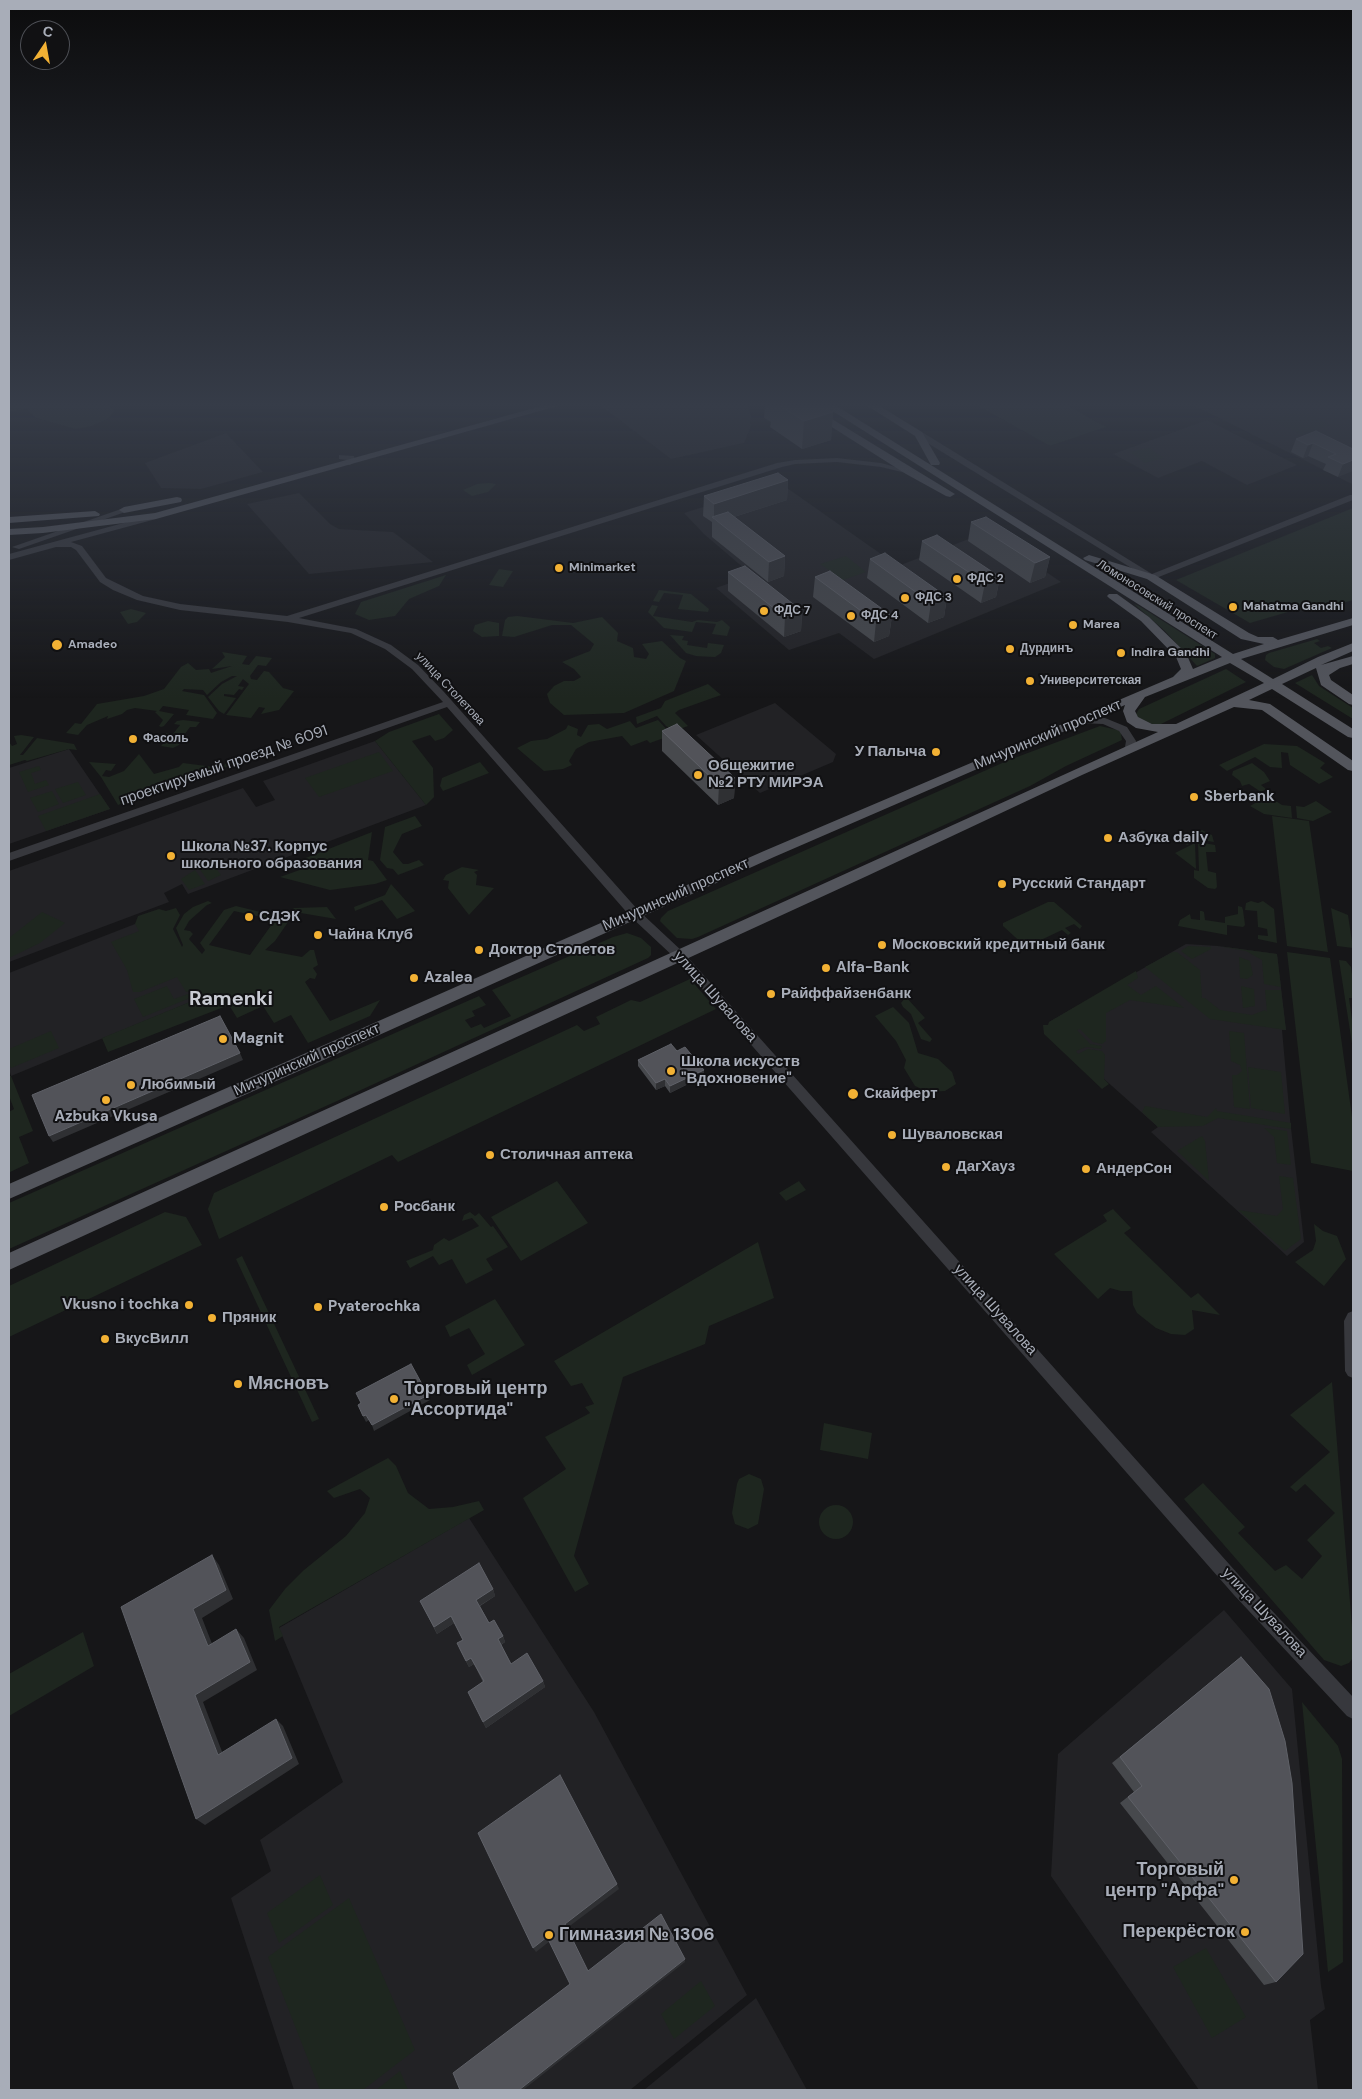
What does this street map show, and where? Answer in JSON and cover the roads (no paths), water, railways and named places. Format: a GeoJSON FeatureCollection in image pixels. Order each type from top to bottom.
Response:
{"type":"FeatureCollection","features":[{"type":"Feature","properties":{"kind":"main road"},"geometry":{"type":"LineString","coordinates":[[9,520],[127,510],[165,503]]}},
{"type":"Feature","properties":{"kind":"main road"},"geometry":{"type":"LineString","coordinates":[[9,532],[72,527],[156,516],[200,503]]}},
{"type":"Feature","properties":{"kind":"main road"},"geometry":{"type":"LineString","coordinates":[[966,503],[1102,588],[1145,619],[1178,651],[1186,664],[1187,668],[1178,678]]}},
{"type":"Feature","properties":{"kind":"main road","name":"Ломоносовский проспект"},"geometry":{"type":"LineString","coordinates":[[985,503],[1168,617],[1236,656]]}},
{"type":"Feature","properties":{"kind":"main road","name":"Ломоносовский проспект"},"geometry":{"type":"LineString","coordinates":[[1000,503],[1090,558],[1236,656]]}},
{"type":"Feature","properties":{"kind":"main road"},"geometry":{"type":"LineString","coordinates":[[1090,558],[1151,577],[1245,636],[1264,641],[1285,641]]}},
{"type":"Feature","properties":{"kind":"main road"},"geometry":{"type":"LineString","coordinates":[[1102,588],[1168,617]]}},
{"type":"Feature","properties":{"kind":"main road","name":"Мичуринский проспект"},"geometry":{"type":"LineString","coordinates":[[9,1192],[634,914],[1083,721],[1178,678],[1236,656],[1353,621]]}},
{"type":"Feature","properties":{"kind":"main road"},"geometry":{"type":"LineString","coordinates":[[9,1262],[1353,647]]}},
{"type":"Feature","properties":{"kind":"main road"},"geometry":{"type":"LineString","coordinates":[[1236,656],[1258,675],[1279,682],[1353,734]]}},
{"type":"Feature","properties":{"kind":"main road"},"geometry":{"type":"LineString","coordinates":[[1236,656],[1353,723]]}},
{"type":"Feature","properties":{"kind":"main road"},"geometry":{"type":"LineString","coordinates":[[1279,682],[1353,660]]}},
{"type":"Feature","properties":{"kind":"main road"},"geometry":{"type":"LineString","coordinates":[[1334,667],[1322,674],[1325,682],[1353,701]]}},
{"type":"Feature","properties":{"kind":"main road"},"geometry":{"type":"LineString","coordinates":[[1141,694],[1134,701],[1129,711],[1136,723],[1151,728],[1182,726]]}},
{"type":"Feature","properties":{"kind":"main road"},"geometry":{"type":"LineString","coordinates":[[1229,705],[1263,706],[1352,767]]}},
{"type":"Feature","properties":{"kind":"street"},"geometry":{"type":"LineString","coordinates":[[288,619],[658,503]]}},
{"type":"Feature","properties":{"kind":"street"},"geometry":{"type":"LineString","coordinates":[[1031,503],[1151,577],[1338,503]]}},
{"type":"Feature","properties":{"kind":"street"},"geometry":{"type":"LineString","coordinates":[[9,550],[72,527],[127,510]]}},
{"type":"Feature","properties":{"kind":"street"},"geometry":{"type":"LineString","coordinates":[[9,557],[156,516]]}},
{"type":"Feature","properties":{"kind":"street"},"geometry":{"type":"LineString","coordinates":[[55,544],[79,548],[92,534]]}},
{"type":"Feature","properties":{"kind":"street","name":"улица Столетова"},"geometry":{"type":"LineString","coordinates":[[79,548],[103,580],[116,588],[140,598],[180,607],[288,619],[354,631],[396,652],[415,667],[448,703],[634,914]]}},
{"type":"Feature","properties":{"kind":"street"},"geometry":{"type":"LineString","coordinates":[[342,601],[336,606],[335,617],[354,631]]}},
{"type":"Feature","properties":{"kind":"street","name":"проектируемый проезд № 6091"},"geometry":{"type":"LineString","coordinates":[[9,857],[448,703]]}},
{"type":"Feature","properties":{"kind":"street"},"geometry":{"type":"LineString","coordinates":[[1083,721],[1105,721],[1123,729],[1131,742],[1130,748],[1126,751]]}},
{"type":"Feature","properties":{"kind":"street","name":"улица Шувалова"},"geometry":{"type":"LineString","coordinates":[[634,914],[679,955],[1240,1589],[1353,1710]]}},
{"type":"Feature","properties":{"kind":"street"},"geometry":{"type":"LineString","coordinates":[[1353,1318],[1351,1321],[1353,1372]]}},
{"type":"Feature","properties":{"kind":"place","name":"Minimarket"},"geometry":{"type":"Point","coordinates":[559,568]}},
{"type":"Feature","properties":{"kind":"place","name":"ФДС 2"},"geometry":{"type":"Point","coordinates":[957,579]}},
{"type":"Feature","properties":{"kind":"place","name":"ФДС 3"},"geometry":{"type":"Point","coordinates":[905,598]}},
{"type":"Feature","properties":{"kind":"place","name":"Mahatma Gandhi"},"geometry":{"type":"Point","coordinates":[1233,607]}},
{"type":"Feature","properties":{"kind":"place","name":"ФДС 7"},"geometry":{"type":"Point","coordinates":[764,611]}},
{"type":"Feature","properties":{"kind":"place","name":"ФДС 4"},"geometry":{"type":"Point","coordinates":[851,616]}},
{"type":"Feature","properties":{"kind":"place","name":"Marea"},"geometry":{"type":"Point","coordinates":[1073,625]}},
{"type":"Feature","properties":{"kind":"place","name":"Amadeo"},"geometry":{"type":"Point","coordinates":[57,645]}},
{"type":"Feature","properties":{"kind":"place","name":"Дурдинъ"},"geometry":{"type":"Point","coordinates":[1010,649]}},
{"type":"Feature","properties":{"kind":"place","name":"Indira Gandhi"},"geometry":{"type":"Point","coordinates":[1121,653]}},
{"type":"Feature","properties":{"kind":"place","name":"Университетская"},"geometry":{"type":"Point","coordinates":[1030,681]}},
{"type":"Feature","properties":{"kind":"place","name":"Фасоль"},"geometry":{"type":"Point","coordinates":[133,739]}},
{"type":"Feature","properties":{"kind":"place","name":"У Палыча"},"geometry":{"type":"Point","coordinates":[936,752]}},
{"type":"Feature","properties":{"kind":"place","name":"Общежитие №2 РТУ МИРЭА"},"geometry":{"type":"Point","coordinates":[698,775]}},
{"type":"Feature","properties":{"kind":"place","name":"Sberbank"},"geometry":{"type":"Point","coordinates":[1194,797]}},
{"type":"Feature","properties":{"kind":"place","name":"Азбука daily"},"geometry":{"type":"Point","coordinates":[1108,838]}},
{"type":"Feature","properties":{"kind":"place","name":"Школа №37. Корпус школьного образования"},"geometry":{"type":"Point","coordinates":[171,856]}},
{"type":"Feature","properties":{"kind":"place","name":"Русский Стандарт"},"geometry":{"type":"Point","coordinates":[1002,884]}},
{"type":"Feature","properties":{"kind":"place","name":"СДЭК"},"geometry":{"type":"Point","coordinates":[249,917]}},
{"type":"Feature","properties":{"kind":"place","name":"Чайна Клуб"},"geometry":{"type":"Point","coordinates":[318,935]}},
{"type":"Feature","properties":{"kind":"place","name":"Московский кредитный банк"},"geometry":{"type":"Point","coordinates":[882,945]}},
{"type":"Feature","properties":{"kind":"place","name":"Доктор Столетов"},"geometry":{"type":"Point","coordinates":[479,950]}},
{"type":"Feature","properties":{"kind":"place","name":"Alfa-Bank"},"geometry":{"type":"Point","coordinates":[826,968]}},
{"type":"Feature","properties":{"kind":"place","name":"Azalea"},"geometry":{"type":"Point","coordinates":[414,978]}},
{"type":"Feature","properties":{"kind":"place","name":"Райффайзенбанк"},"geometry":{"type":"Point","coordinates":[771,994]}},
{"type":"Feature","properties":{"kind":"place","name":"Magnit"},"geometry":{"type":"Point","coordinates":[223,1039]}},
{"type":"Feature","properties":{"kind":"place","name":"Школа искусств \"Вдохновение\""},"geometry":{"type":"Point","coordinates":[671,1071]}},
{"type":"Feature","properties":{"kind":"place","name":"Любимый"},"geometry":{"type":"Point","coordinates":[131,1085]}},
{"type":"Feature","properties":{"kind":"place","name":"Скайферт"},"geometry":{"type":"Point","coordinates":[853,1094]}},
{"type":"Feature","properties":{"kind":"place","name":"Azbuka Vkusa"},"geometry":{"type":"Point","coordinates":[106,1100]}},
{"type":"Feature","properties":{"kind":"place","name":"Шуваловская"},"geometry":{"type":"Point","coordinates":[892,1135]}},
{"type":"Feature","properties":{"kind":"place","name":"Столичная аптека"},"geometry":{"type":"Point","coordinates":[490,1155]}},
{"type":"Feature","properties":{"kind":"place","name":"ДагХауз"},"geometry":{"type":"Point","coordinates":[946,1167]}},
{"type":"Feature","properties":{"kind":"place","name":"АндерСон"},"geometry":{"type":"Point","coordinates":[1086,1169]}},
{"type":"Feature","properties":{"kind":"place","name":"Росбанк"},"geometry":{"type":"Point","coordinates":[384,1207]}},
{"type":"Feature","properties":{"kind":"place","name":"Vkusno i tochka"},"geometry":{"type":"Point","coordinates":[189,1305]}},
{"type":"Feature","properties":{"kind":"place","name":"Pyaterochka"},"geometry":{"type":"Point","coordinates":[318,1307]}},
{"type":"Feature","properties":{"kind":"place","name":"Пряник"},"geometry":{"type":"Point","coordinates":[212,1318]}},
{"type":"Feature","properties":{"kind":"place","name":"ВкусВилл"},"geometry":{"type":"Point","coordinates":[105,1339]}},
{"type":"Feature","properties":{"kind":"place","name":"Мясновъ"},"geometry":{"type":"Point","coordinates":[238,1384]}},
{"type":"Feature","properties":{"kind":"place","name":"Торговый центр \"Ассортида\""},"geometry":{"type":"Point","coordinates":[394,1399]}},
{"type":"Feature","properties":{"kind":"place","name":"Торговый центр \"Арфа\""},"geometry":{"type":"Point","coordinates":[1234,1880]}},
{"type":"Feature","properties":{"kind":"place","name":"Перекрёсток"},"geometry":{"type":"Point","coordinates":[1245,1932]}},
{"type":"Feature","properties":{"kind":"place","name":"Гимназия № 1306"},"geometry":{"type":"Point","coordinates":[549,1935]}},
{"type":"Feature","properties":{"kind":"district","name":"Ramenki"},"geometry":{"type":"Point","coordinates":[231,1000]}}]}
